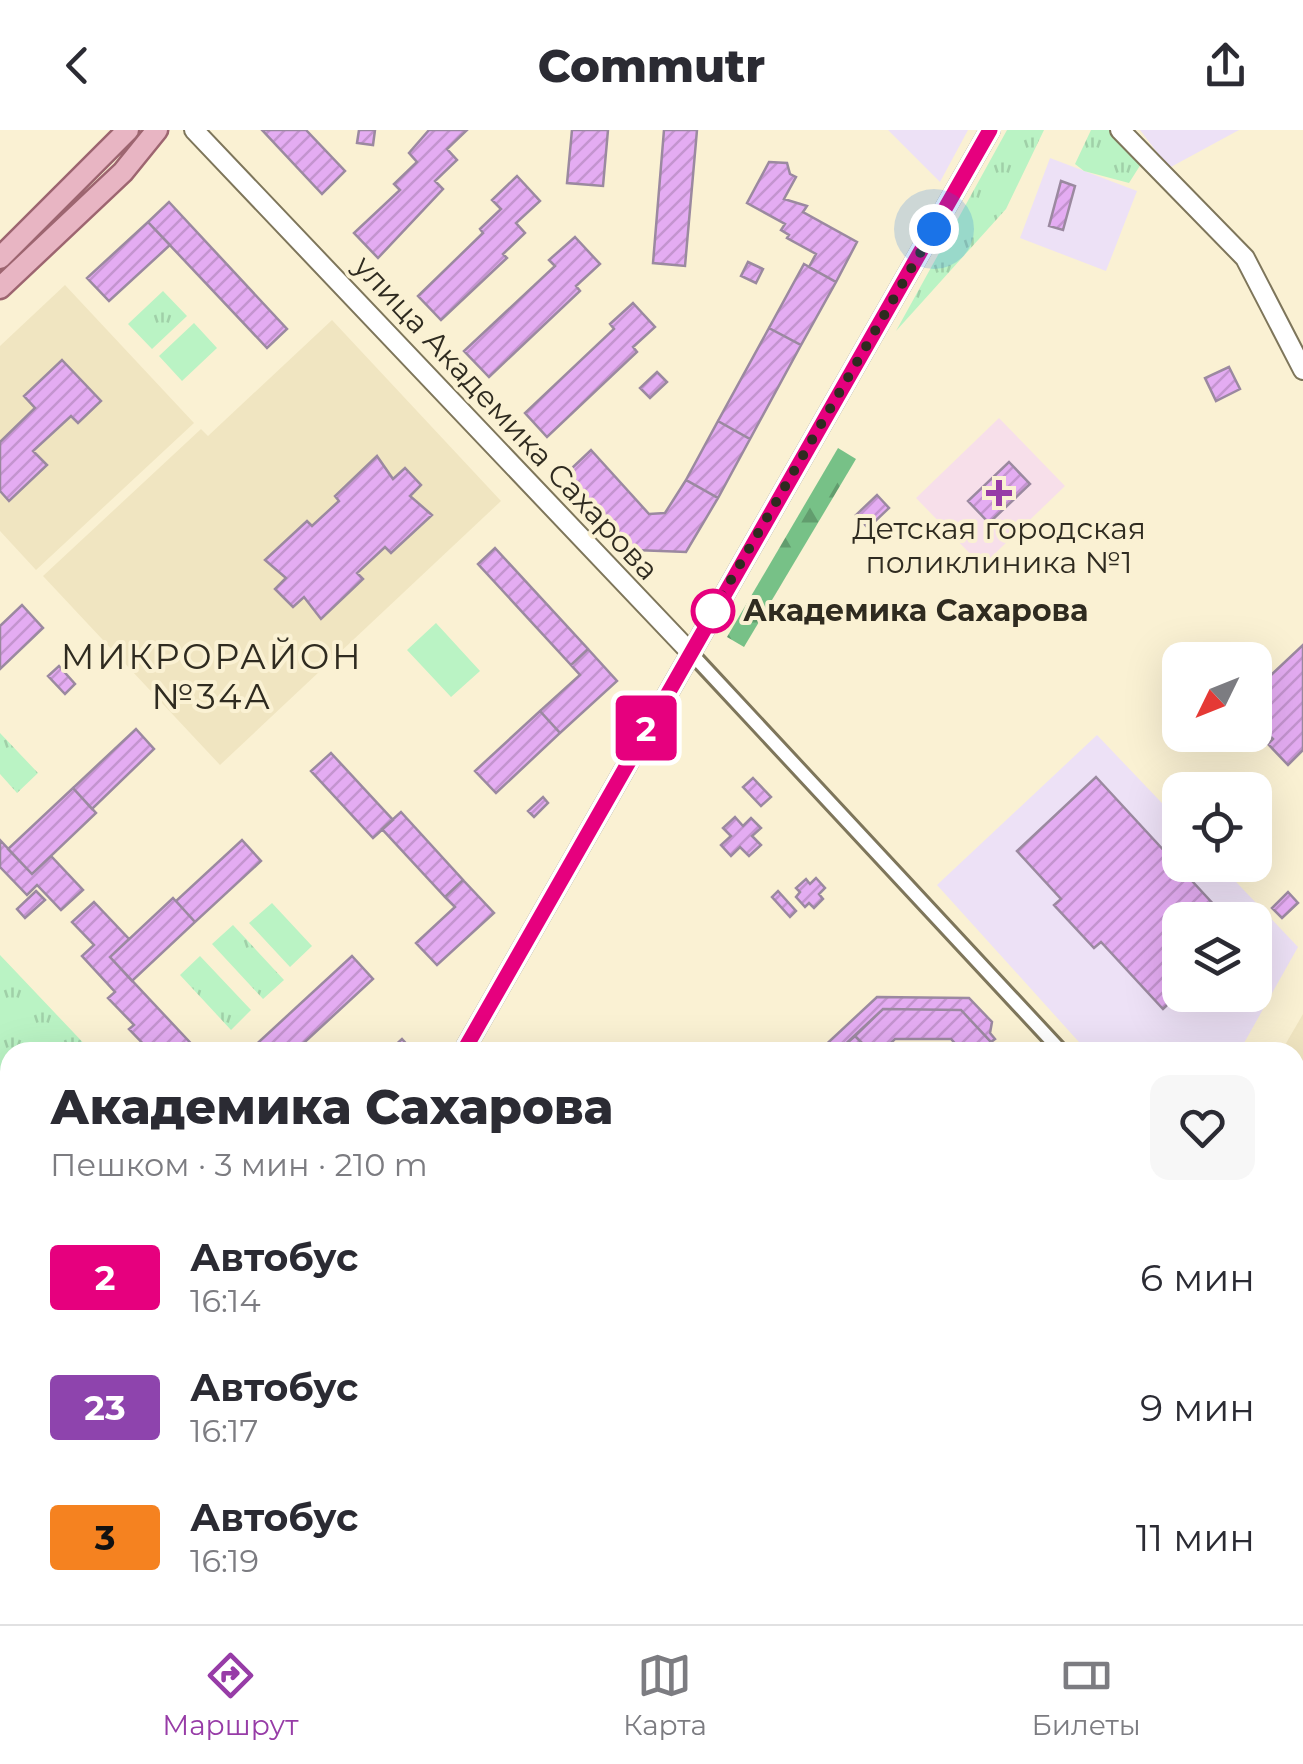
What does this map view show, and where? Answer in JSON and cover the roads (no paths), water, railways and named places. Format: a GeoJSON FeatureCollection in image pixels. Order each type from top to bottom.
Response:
{"type":"FeatureCollection","features":[{"type":"Feature","properties":{"kind":"main road"},"geometry":{"type":"LineString","coordinates":[[0,258],[128,130]]}},
{"type":"Feature","properties":{"kind":"main road"},"geometry":{"type":"LineString","coordinates":[[0,288],[123,172],[157,130]]}},
{"type":"Feature","properties":{"kind":"main road","name":"улица Академика Сахарова"},"geometry":{"type":"LineString","coordinates":[[194,130],[689,651]]}},
{"type":"Feature","properties":{"kind":"main road"},"geometry":{"type":"LineString","coordinates":[[469,1042],[990,130]]}},
{"type":"Feature","properties":{"kind":"main road"},"geometry":{"type":"LineString","coordinates":[[1120,130],[1245,258],[1303,370]]}},
{"type":"Feature","properties":{"kind":"street","name":"улица Академика Сахарова"},"geometry":{"type":"LineString","coordinates":[[689,651],[1053,1042]]}},
{"type":"Feature","properties":{"kind":"place","name":"Детская городская поликлиника №1"},"geometry":{"type":"Point","coordinates":[999,493]}},
{"type":"Feature","properties":{"kind":"place","name":"Академика Сахарова"},"geometry":{"type":"Point","coordinates":[713,611]}},
{"type":"Feature","properties":{"kind":"district","name":"МИКРОРАЙОН №34А"},"geometry":{"type":"Point","coordinates":[212,677]}}]}
